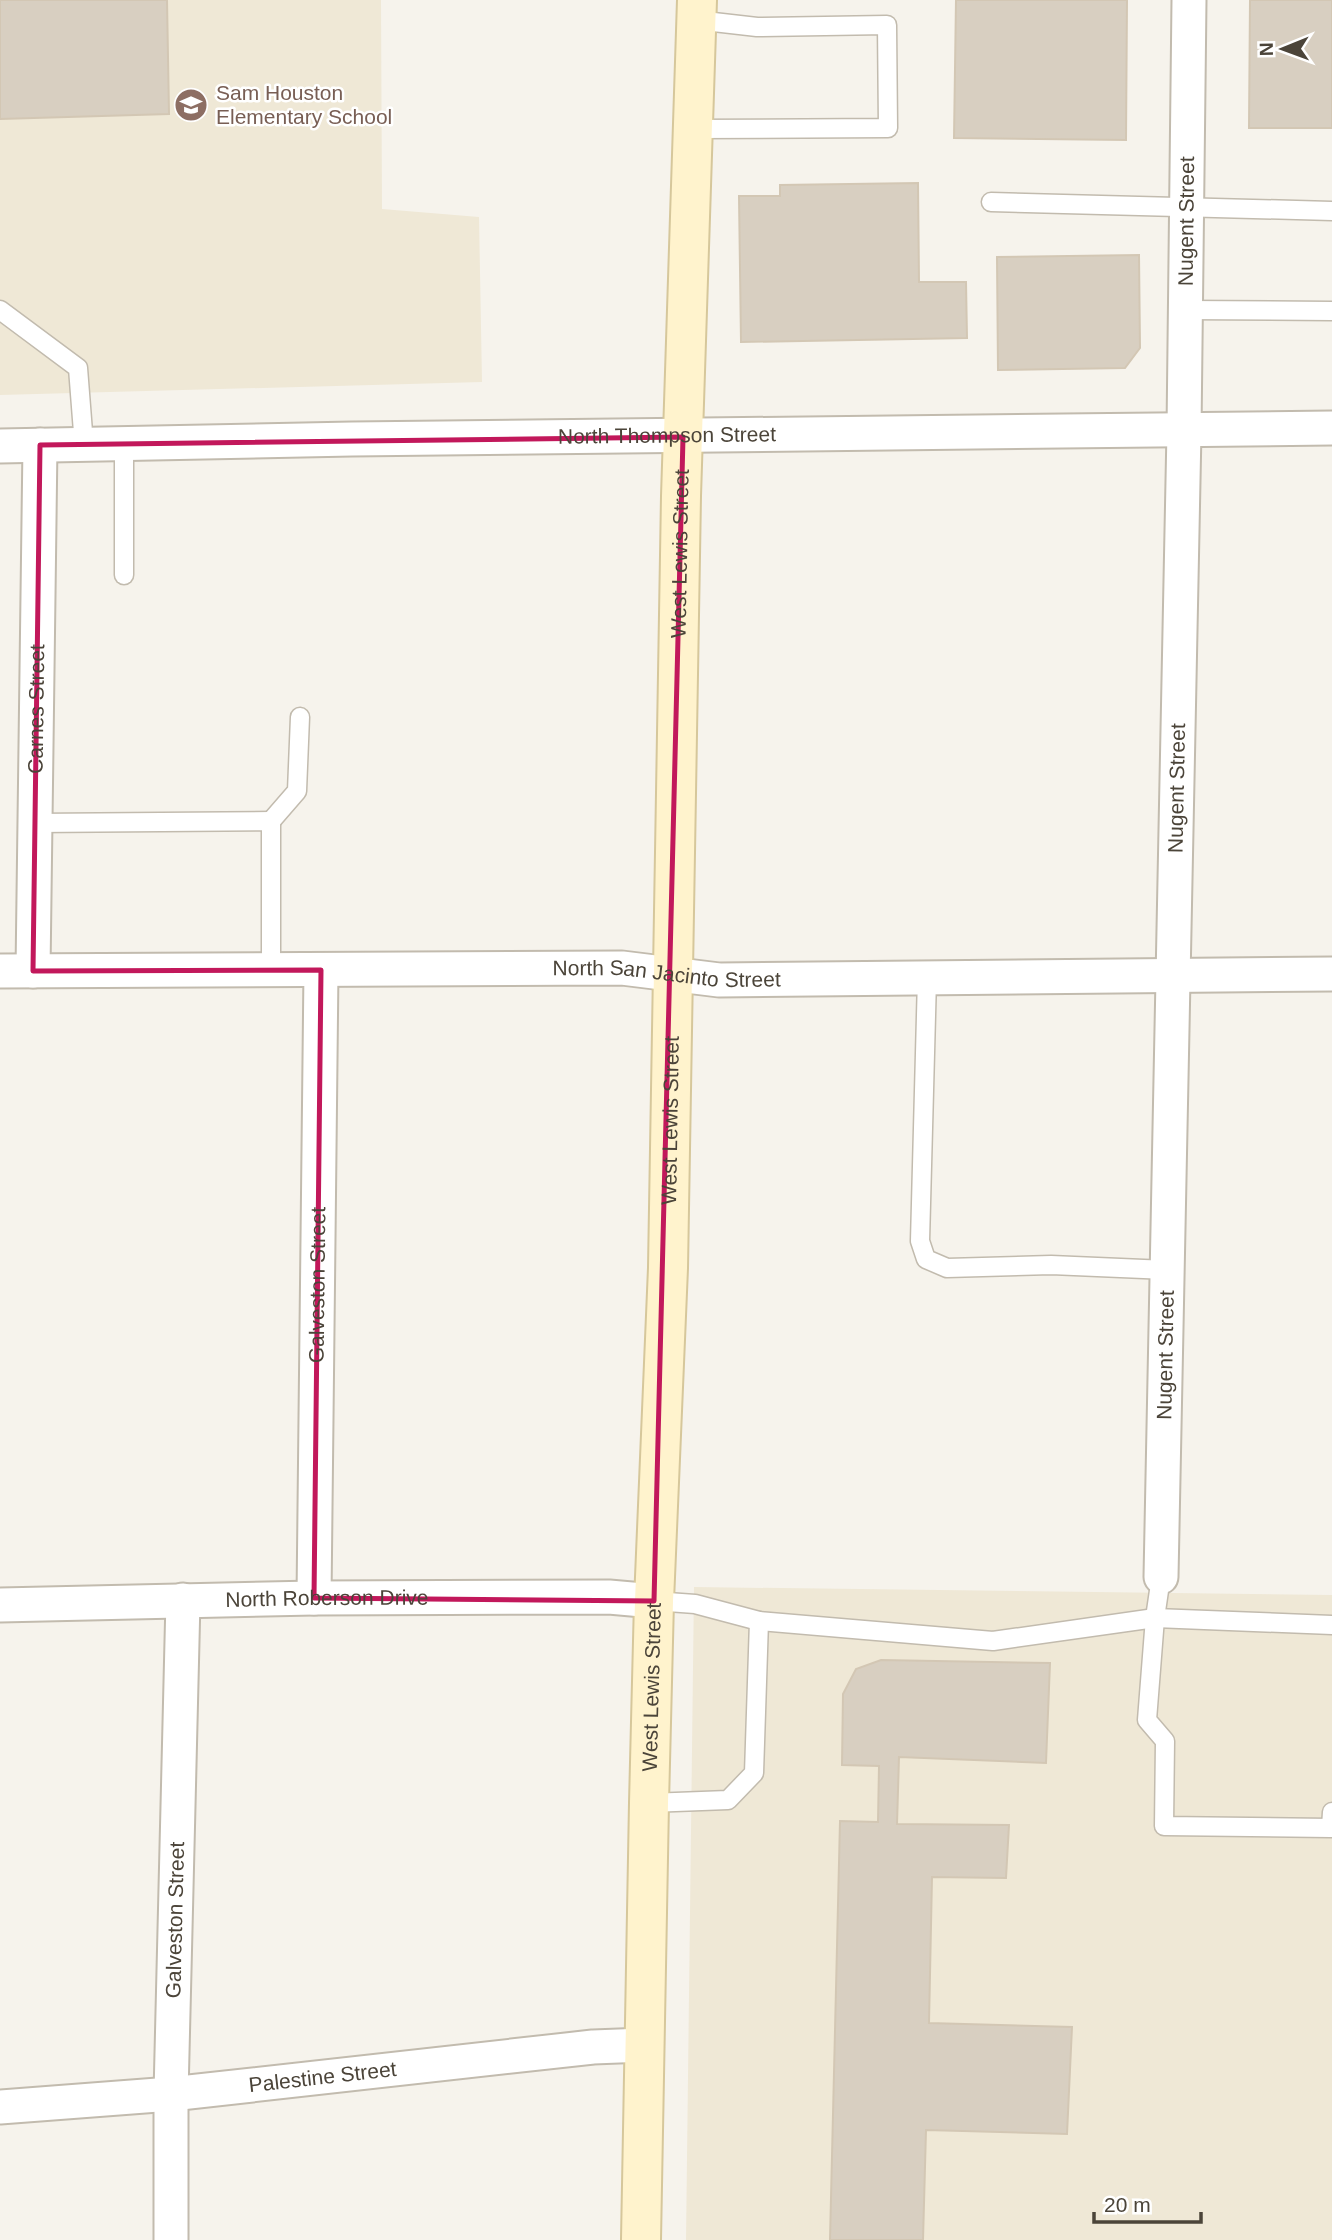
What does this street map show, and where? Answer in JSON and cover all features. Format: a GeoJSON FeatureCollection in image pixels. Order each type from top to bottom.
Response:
{"type":"FeatureCollection","features":[{"type":"Feature","properties":{"kind":"street","name":"Nugent Street"},"geometry":{"type":"LineString","coordinates":[[1161,1577],[1184,430],[1189,0]]}},
{"type":"Feature","properties":{"kind":"street","name":"West Lewis Street"},"geometry":{"type":"LineString","coordinates":[[641,2240],[654,1601],[668,1268],[683,437],[696,10]]}},
{"type":"Feature","properties":{"kind":"street","name":"North Thompson Street"},"geometry":{"type":"LineString","coordinates":[[0,446],[352,439],[1332,428]]}},
{"type":"Feature","properties":{"kind":"street","name":"Carnes Street"},"geometry":{"type":"LineString","coordinates":[[33,971],[40,445]]}},
{"type":"Feature","properties":{"kind":"street","name":"North San Jacinto Street"},"geometry":{"type":"LineString","coordinates":[[0,971],[622,968],[719,980],[1332,974]]}},
{"type":"Feature","properties":{"kind":"street","name":"Galveston Street"},"geometry":{"type":"LineString","coordinates":[[314,1598],[321,970]]}},
{"type":"Feature","properties":{"kind":"street","name":"North Roberson Drive"},"geometry":{"type":"LineString","coordinates":[[0,1605],[314,1598],[608,1597],[654,1601]]}},
{"type":"Feature","properties":{"kind":"street","name":"Galveston Street"},"geometry":{"type":"LineString","coordinates":[[171,2240],[171,2094],[183,1600]]}},
{"type":"Feature","properties":{"kind":"street","name":"Palestine Street"},"geometry":{"type":"LineString","coordinates":[[0,2106],[171,2094],[593,2047],[645,2045]]}},
{"type":"Feature","properties":{"kind":"lane"},"geometry":{"type":"LineString","coordinates":[[693,129],[888,128],[887,25],[757,27],[696,10]]}},
{"type":"Feature","properties":{"kind":"lane"},"geometry":{"type":"LineString","coordinates":[[991,202],[1332,211]]}},
{"type":"Feature","properties":{"kind":"lane"},"geometry":{"type":"LineString","coordinates":[[0,310],[78,369],[84,445]]}},
{"type":"Feature","properties":{"kind":"lane"},"geometry":{"type":"LineString","coordinates":[[1185,310],[1332,311]]}},
{"type":"Feature","properties":{"kind":"lane"},"geometry":{"type":"LineString","coordinates":[[124,443],[124,575]]}},
{"type":"Feature","properties":{"kind":"lane"},"geometry":{"type":"LineString","coordinates":[[271,970],[271,821],[297,791],[300,717]]}},
{"type":"Feature","properties":{"kind":"lane"},"geometry":{"type":"LineString","coordinates":[[35,823],[271,821]]}},
{"type":"Feature","properties":{"kind":"lane"},"geometry":{"type":"LineString","coordinates":[[927,978],[920,1241],[926,1259],[947,1268],[1051,1265],[1167,1270]]}},
{"type":"Feature","properties":{"kind":"lane"},"geometry":{"type":"LineString","coordinates":[[1161,1577],[1147,1720],[1165,1741],[1164,1826],[1331,1828],[1332,1812]]}},
{"type":"Feature","properties":{"kind":"lane"},"geometry":{"type":"LineString","coordinates":[[654,1601],[695,1604],[759,1621],[993,1641],[1155,1618],[1332,1625]]}},
{"type":"Feature","properties":{"kind":"lane"},"geometry":{"type":"LineString","coordinates":[[649,1803],[728,1800],[754,1773],[759,1621]]}},
{"type":"Feature","properties":{"kind":"highlighted area"},"geometry":{"type":"Polygon","coordinates":[[[683,437],[654,1601],[314,1598],[321,970],[33,971],[40,445],[683,437]]]}},
{"type":"Feature","properties":{"kind":"shaded area","name":"Sam Houston Elementary School"},"geometry":{"type":"Polygon","coordinates":[[[0,0],[381,0],[382,209],[479,217],[482,382],[0,395],[0,0]]]}},
{"type":"Feature","properties":{"kind":"shaded area"},"geometry":{"type":"Polygon","coordinates":[[[694,1587],[1332,1595],[1332,2240],[686,2240],[694,1587]]]}},
{"type":"Feature","properties":{"kind":"building"},"geometry":{"type":"Polygon","coordinates":[[[0,0],[167,0],[169,114],[0,119],[0,0]]]}},
{"type":"Feature","properties":{"kind":"building"},"geometry":{"type":"Polygon","coordinates":[[[956,0],[1127,0],[1126,140],[954,138],[956,0]]]}},
{"type":"Feature","properties":{"kind":"building"},"geometry":{"type":"Polygon","coordinates":[[[1250,0],[1332,0],[1332,128],[1249,128],[1250,0]]]}},
{"type":"Feature","properties":{"kind":"building"},"geometry":{"type":"Polygon","coordinates":[[[918,183],[919,282],[966,282],[967,338],[741,342],[739,196],[780,196],[780,185],[918,183]]]}},
{"type":"Feature","properties":{"kind":"building"},"geometry":{"type":"Polygon","coordinates":[[[1139,255],[1140,348],[1125,368],[998,370],[997,257],[1139,255]]]}},
{"type":"Feature","properties":{"kind":"building"},"geometry":{"type":"Polygon","coordinates":[[[881,1660],[1050,1663],[1046,1763],[899,1757],[897,1824],[1009,1825],[1006,1878],[932,1877],[929,2023],[1072,2027],[1067,2134],[926,2130],[923,2240],[830,2240],[840,1821],[878,1822],[879,1766],[842,1765],[843,1694],[856,1669],[881,1660]]]}},
{"type":"Feature","properties":{"kind":"place","name":"Sam Houston Elementary School"},"geometry":{"type":"Point","coordinates":[191,105]}}]}
